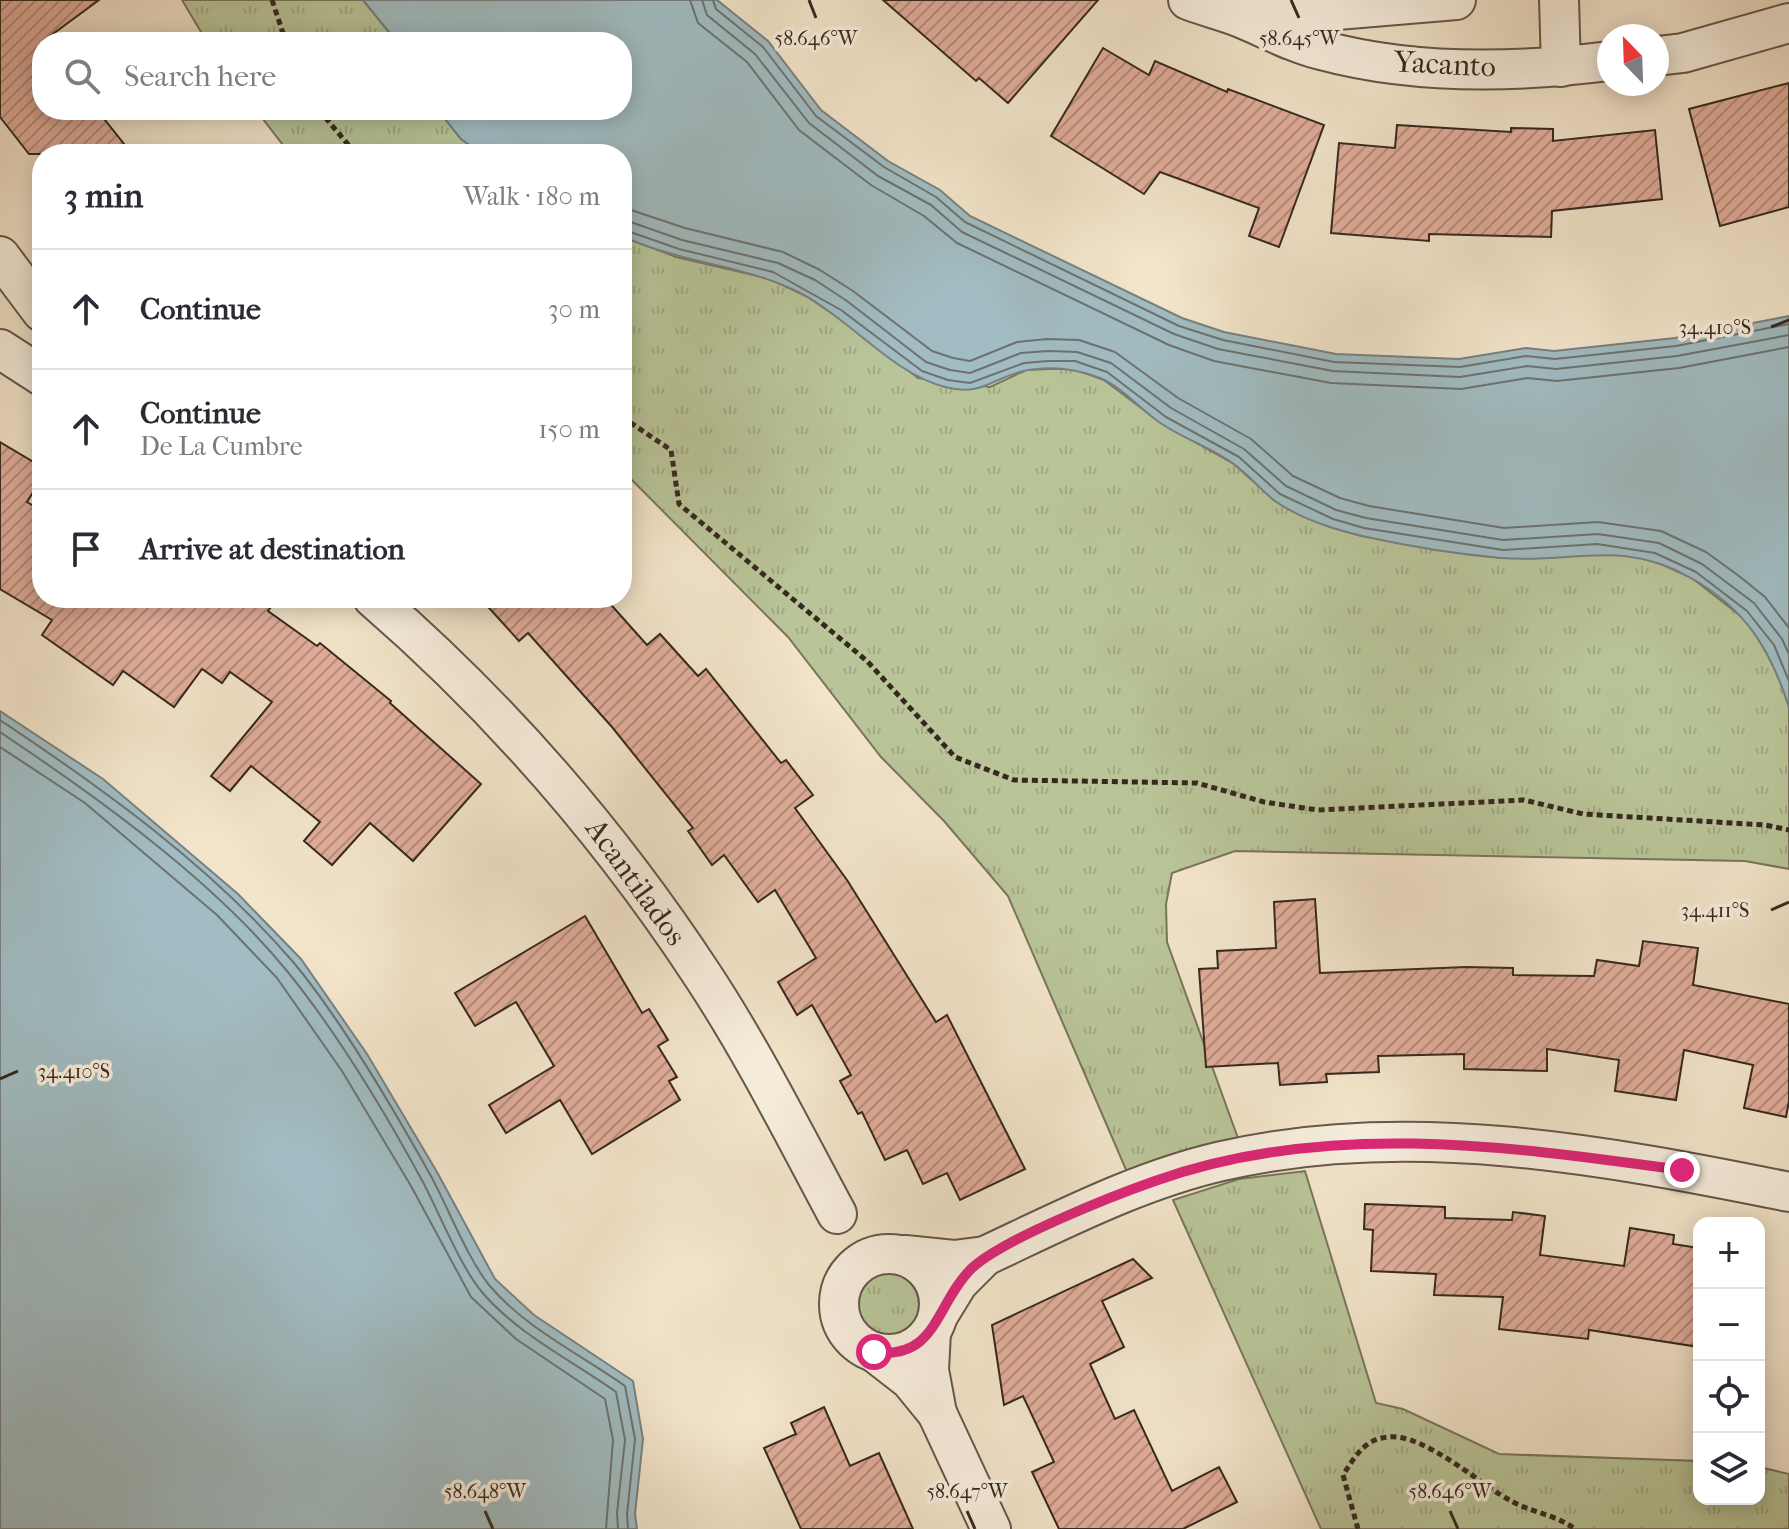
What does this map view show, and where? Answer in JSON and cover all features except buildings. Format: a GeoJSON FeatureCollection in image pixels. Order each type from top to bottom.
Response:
{"type":"FeatureCollection","features":[{"type":"Feature","properties":{"kind":"street","name":"Yacanto"},"geometry":{"type":"LineString","coordinates":[[1188,0],[1240,18],[1281,38],[1323,51],[1400,65],[1453,69],[1561,67],[1597,62]]}},
{"type":"Feature","properties":{"kind":"street","name":"Yacanto"},"geometry":{"type":"LineString","coordinates":[[1240,18],[1456,0]]}},
{"type":"Feature","properties":{"kind":"street"},"geometry":{"type":"LineString","coordinates":[[1559,0],[1561,67]]}},
{"type":"Feature","properties":{"kind":"street"},"geometry":{"type":"LineString","coordinates":[[1669,55],[1789,23]]}},
{"type":"Feature","properties":{"kind":"street"},"geometry":{"type":"LineString","coordinates":[[0,256],[32,299]]}},
{"type":"Feature","properties":{"kind":"street"},"geometry":{"type":"LineString","coordinates":[[0,349],[32,370]]}},
{"type":"Feature","properties":{"kind":"street","name":"Acantilados"},"geometry":{"type":"LineString","coordinates":[[384,608],[481,697],[589,817],[704,978],[837,1214]]}},
{"type":"Feature","properties":{"kind":"street"},"geometry":{"type":"LineString","coordinates":[[991,1529],[937,1413],[910,1380],[874,1352],[861,1346],[842,1324],[839,1295],[844,1281],[863,1260],[898,1254],[954,1260],[985,1256],[1155,1181],[1221,1161],[1338,1144],[1413,1142],[1542,1151],[1682,1170],[1789,1192]]}},
{"type":"Feature","properties":{"kind":"street"},"geometry":{"type":"LineString","coordinates":[[837,1214],[850,1230],[929,1272],[936,1285],[929,1370],[937,1413]]}},
{"type":"Feature","properties":{"kind":"street"},"geometry":{"type":"LineString","coordinates":[[837,1214],[844,1281]]}},
{"type":"Feature","properties":{"kind":"street"},"geometry":{"type":"LineString","coordinates":[[874,1352],[906,1352],[935,1323],[958,1283],[985,1256]]}},
{"type":"Feature","properties":{"kind":"path"},"geometry":{"type":"LineString","coordinates":[[272,0],[283,32]]}},
{"type":"Feature","properties":{"kind":"path"},"geometry":{"type":"LineString","coordinates":[[327,120],[348,144]]}},
{"type":"Feature","properties":{"kind":"path"},"geometry":{"type":"LineString","coordinates":[[632,424],[671,450],[679,504],[867,661],[955,757],[1014,780],[1197,783],[1264,802],[1318,810],[1524,800],[1583,814],[1765,825],[1789,830]]}},
{"type":"Feature","properties":{"kind":"path"},"geometry":{"type":"LineString","coordinates":[[1358,1529],[1343,1475],[1361,1447],[1389,1437],[1424,1446],[1515,1503],[1559,1517],[1575,1529]]}},
{"type":"Feature","properties":{"kind":"green space"},"geometry":{"type":"Polygon","coordinates":[[[182,0],[363,0],[389,32],[201,32],[182,0]]]}},
{"type":"Feature","properties":{"kind":"green space"},"geometry":{"type":"Polygon","coordinates":[[[264,120],[446,120],[468,144],[282,144],[264,120]]]}},
{"type":"Feature","properties":{"kind":"green space"},"geometry":{"type":"Polygon","coordinates":[[[632,240],[676,257],[770,279],[806,296],[867,337],[918,378],[990,387],[1026,370],[1074,369],[1104,380],[1161,423],[1234,464],[1275,501],[1330,527],[1362,536],[1502,558],[1597,552],[1627,555],[1652,560],[1692,578],[1742,617],[1767,649],[1789,707],[1789,869],[1745,861],[1235,851],[1172,873],[1166,904],[1167,942],[1239,1141],[1127,1172],[1008,896],[944,821],[881,757],[788,637],[632,480],[632,240]]]}},
{"type":"Feature","properties":{"kind":"green space"},"geometry":{"type":"Polygon","coordinates":[[[1305,1171],[1376,1403],[1403,1409],[1499,1454],[1693,1461],[1693,1505],[1765,1505],[1765,1468],[1789,1474],[1789,1529],[1321,1529],[1173,1200],[1239,1179],[1305,1171]]]}},
{"type":"Feature","properties":{"kind":"green space"},"geometry":{"type":"Polygon","coordinates":[[[879,1272],[893,1272],[905,1277],[914,1286],[919,1305],[917,1318],[910,1329],[893,1338],[879,1338],[867,1333],[858,1324],[853,1312],[853,1298],[858,1286],[867,1277],[879,1272]]]}},
{"type":"Feature","properties":{"kind":"water"},"geometry":{"type":"Polygon","coordinates":[[[363,0],[717,0],[768,41],[821,110],[888,161],[940,190],[970,216],[1182,318],[1224,332],[1336,354],[1459,359],[1526,348],[1554,351],[1675,338],[1789,316],[1789,707],[1764,649],[1741,617],[1710,590],[1665,566],[1619,556],[1501,558],[1414,546],[1340,530],[1284,507],[1226,459],[1168,428],[1116,387],[1100,378],[1073,370],[1028,370],[979,388],[945,387],[891,360],[806,296],[762,277],[668,253],[632,240],[632,144],[468,144],[446,120],[632,120],[632,32],[389,32],[363,0]]]}},
{"type":"Feature","properties":{"kind":"water"},"geometry":{"type":"Polygon","coordinates":[[[0,711],[103,779],[238,894],[301,959],[367,1054],[437,1172],[495,1279],[534,1315],[633,1381],[643,1439],[635,1514],[637,1529],[0,1529],[0,711]]]}},
{"type":"Feature","properties":{"kind":"route"},"geometry":{"type":"LineString","coordinates":[[874,1352],[906,1352],[920,1344],[936,1324],[958,1283],[985,1256],[1155,1181],[1221,1161],[1285,1149],[1413,1142],[1542,1151],[1682,1170]]}}]}
